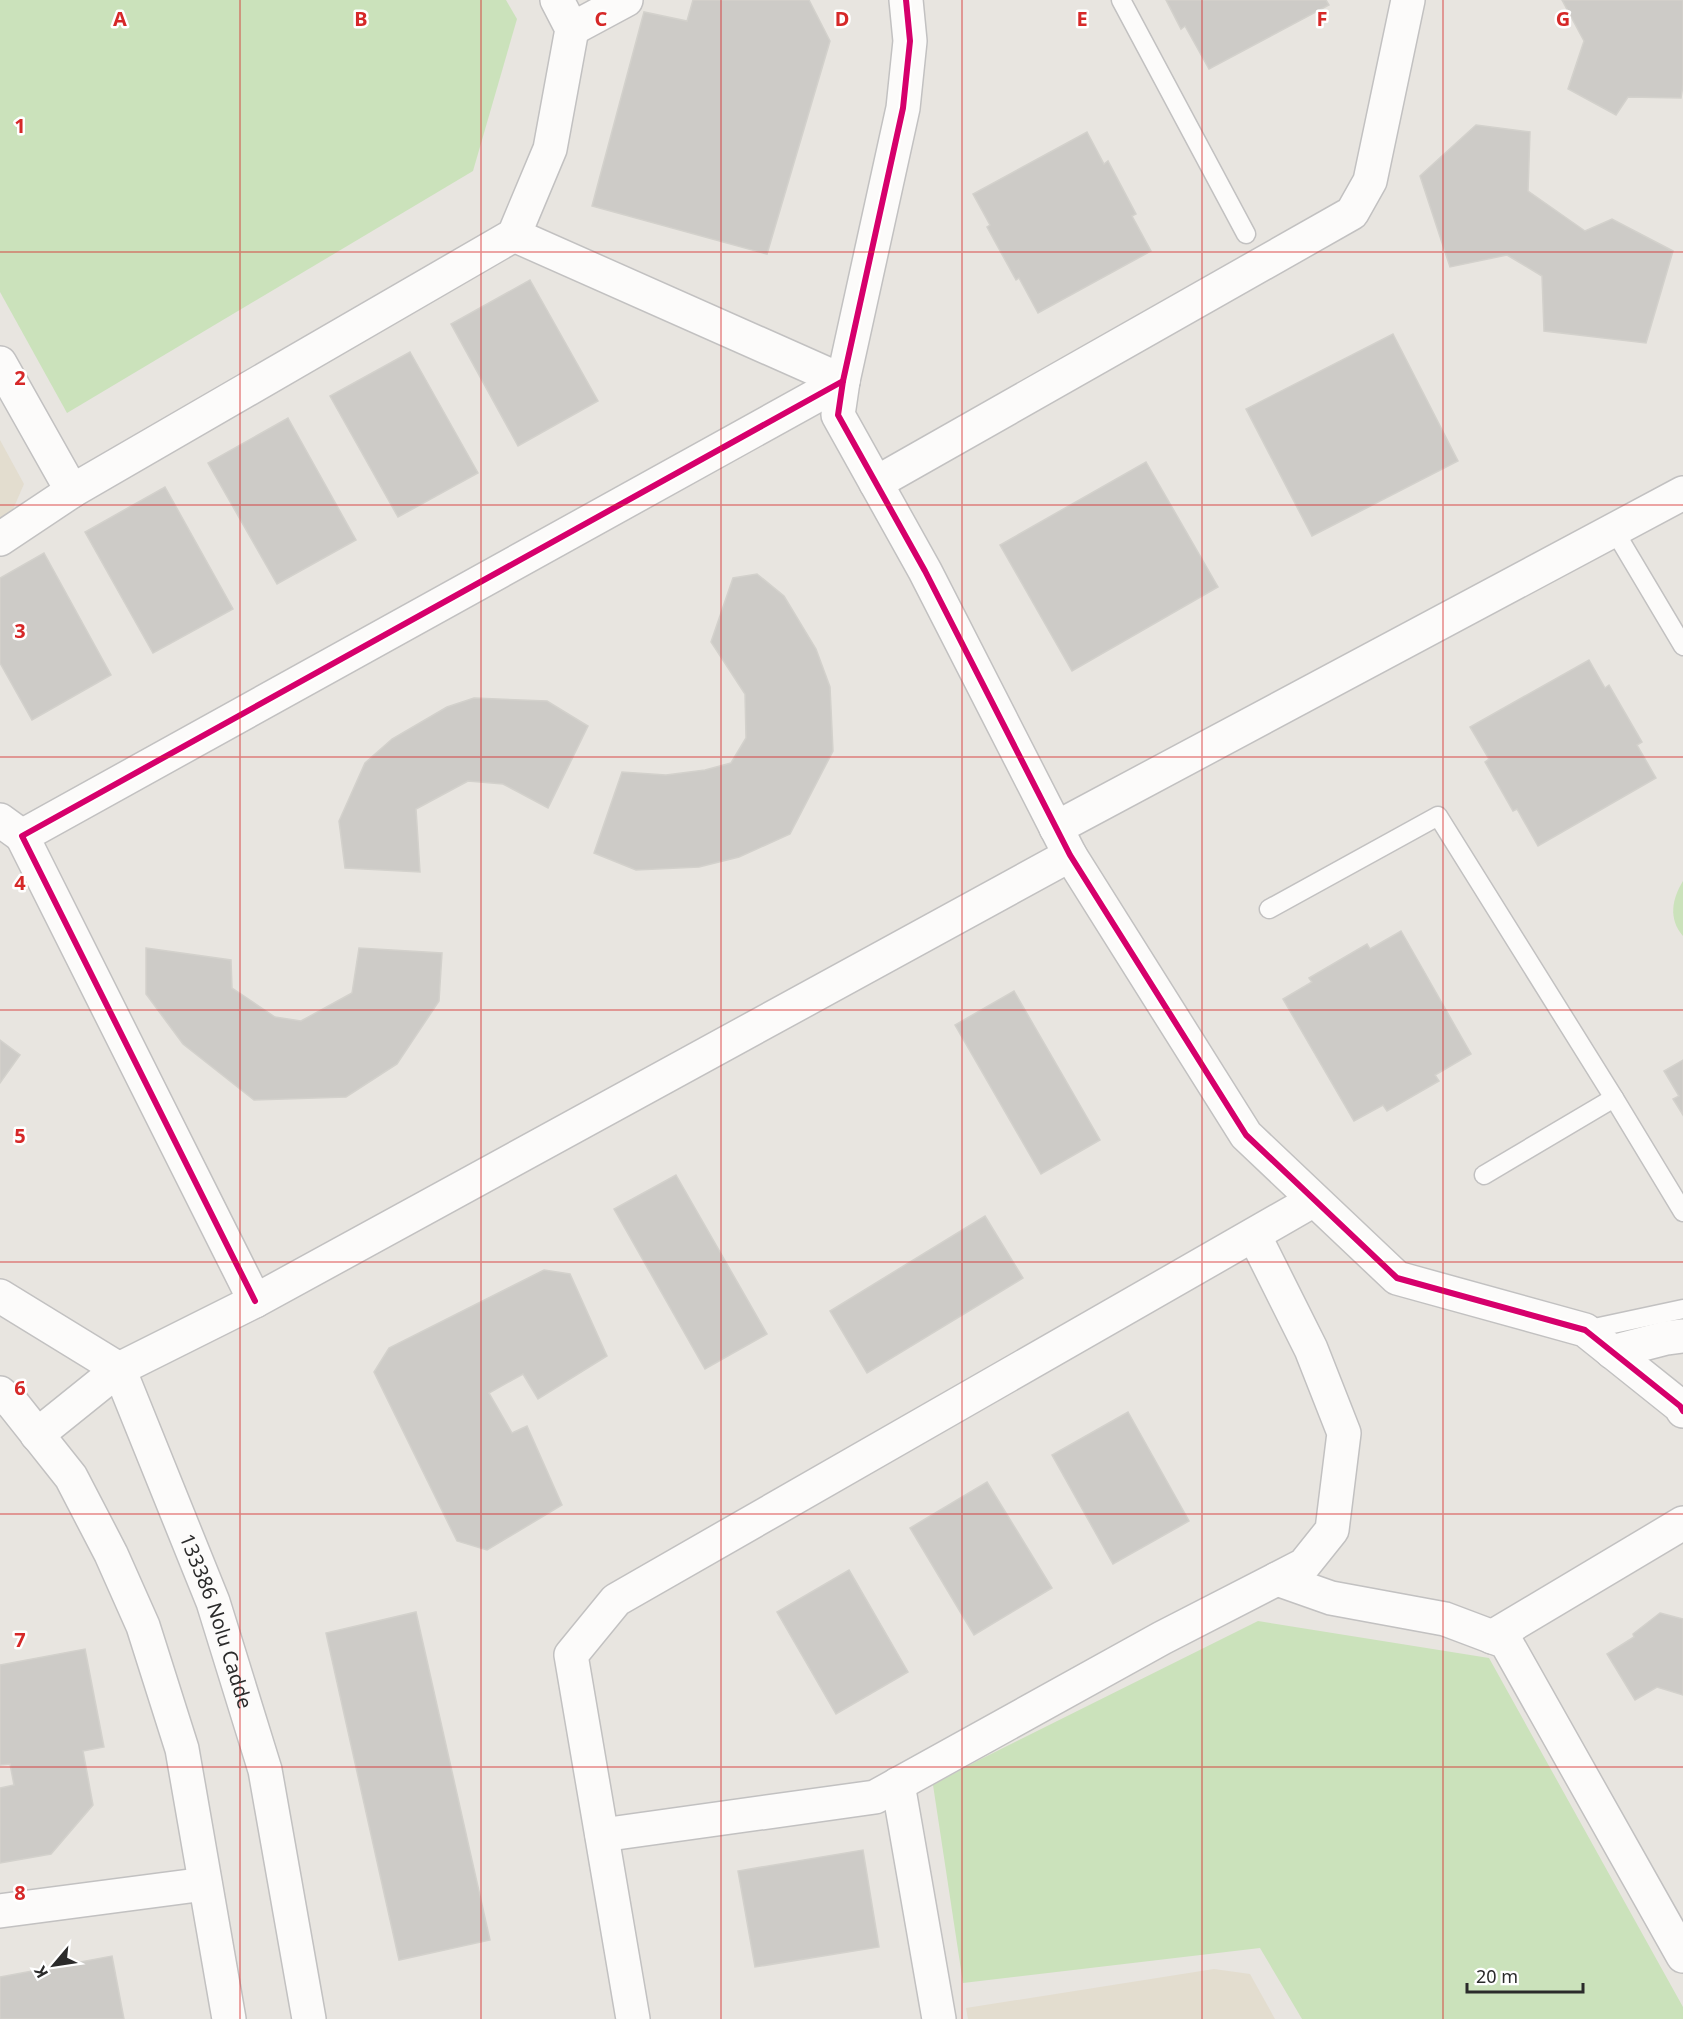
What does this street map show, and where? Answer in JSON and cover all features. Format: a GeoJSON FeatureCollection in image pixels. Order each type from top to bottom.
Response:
{"type":"FeatureCollection","features":[{"type":"Feature","properties":{"kind":"street"},"geometry":{"type":"LineString","coordinates":[[0,539],[72,491],[514,236],[550,149],[572,29],[557,0]]}},
{"type":"Feature","properties":{"kind":"street"},"geometry":{"type":"LineString","coordinates":[[572,29],[626,0]]}},
{"type":"Feature","properties":{"kind":"street"},"geometry":{"type":"LineString","coordinates":[[906,0],[910,41],[903,108],[843,381],[838,415],[925,571],[1063,842],[1246,1135],[1396,1278],[1584,1330],[1680,1406],[1683,1411]]}},
{"type":"Feature","properties":{"kind":"street"},"geometry":{"type":"LineString","coordinates":[[876,483],[1352,213],[1370,181],[1408,0]]}},
{"type":"Feature","properties":{"kind":"street"},"geometry":{"type":"LineString","coordinates":[[514,236],[843,381]]}},
{"type":"Feature","properties":{"kind":"street"},"geometry":{"type":"LineString","coordinates":[[0,363],[72,491]]}},
{"type":"Feature","properties":{"kind":"street"},"geometry":{"type":"LineString","coordinates":[[255,1301],[11,828],[843,381]]}},
{"type":"Feature","properties":{"kind":"street"},"geometry":{"type":"LineString","coordinates":[[37,1435],[119,1369],[255,1301],[1683,493]]}},
{"type":"Feature","properties":{"kind":"street"},"geometry":{"type":"LineString","coordinates":[[633,2019],[571,1655],[616,1600],[1314,1200]]}},
{"type":"Feature","properties":{"kind":"street"},"geometry":{"type":"LineString","coordinates":[[602,1835],[875,1797],[1162,1638],[1304,1565],[1332,1530],[1344,1433],[1311,1349],[1254,1235]]}},
{"type":"Feature","properties":{"kind":"street"},"geometry":{"type":"LineString","coordinates":[[0,1296],[119,1369]]}},
{"type":"Feature","properties":{"kind":"street"},"geometry":{"type":"LineString","coordinates":[[1612,1352],[1683,1336]]}},
{"type":"Feature","properties":{"kind":"street","name":"133386 Nolu Cadde"},"geometry":{"type":"LineString","coordinates":[[119,1369],[213,1602],[266,1770],[309,2019]]}},
{"type":"Feature","properties":{"kind":"street"},"geometry":{"type":"LineString","coordinates":[[0,1393],[13,1404],[71,1478],[111,1554],[143,1626],[182,1749],[229,2019]]}},
{"type":"Feature","properties":{"kind":"street"},"geometry":{"type":"LineString","coordinates":[[1492,1637],[1683,1523]]}},
{"type":"Feature","properties":{"kind":"street"},"geometry":{"type":"LineString","coordinates":[[1277,1579],[1331,1598],[1445,1619],[1506,1642],[1683,1956]]}},
{"type":"Feature","properties":{"kind":"street"},"geometry":{"type":"LineString","coordinates":[[898,1784],[939,2019]]}},
{"type":"Feature","properties":{"kind":"street"},"geometry":{"type":"LineString","coordinates":[[0,1911],[205,1884]]}},
{"type":"Feature","properties":{"kind":"lane"},"geometry":{"type":"LineString","coordinates":[[1121,0],[1246,234]]}},
{"type":"Feature","properties":{"kind":"lane"},"geometry":{"type":"LineString","coordinates":[[1614,530],[1683,646]]}},
{"type":"Feature","properties":{"kind":"lane"},"geometry":{"type":"LineString","coordinates":[[1269,909],[1438,816],[1683,1212]]}},
{"type":"Feature","properties":{"kind":"lane"},"geometry":{"type":"LineString","coordinates":[[1484,1175],[1614,1098]]}},
{"type":"Feature","properties":{"kind":"lane"},"geometry":{"type":"LineString","coordinates":[[1584,1330],[1683,1309]]}},
{"type":"Feature","properties":{"kind":"shaded area"},"geometry":{"type":"Polygon","coordinates":[[[0,440],[24,484],[11,514],[0,520],[0,440]]]}},
{"type":"Feature","properties":{"kind":"shaded area"},"geometry":{"type":"Polygon","coordinates":[[[1214,1969],[1250,1974],[1275,2019],[968,2019],[966,2008],[1214,1969]]]}},
{"type":"Feature","properties":{"kind":"green space"},"geometry":{"type":"Polygon","coordinates":[[[0,0],[506,0],[517,19],[473,171],[67,413],[0,292],[0,0]]]}},
{"type":"Feature","properties":{"kind":"green space"},"geometry":{"type":"Polygon","coordinates":[[[1683,881],[1683,936],[1675,923],[1673,909],[1676,895],[1683,881]]]}},
{"type":"Feature","properties":{"kind":"green space"},"geometry":{"type":"Polygon","coordinates":[[[1258,1621],[1489,1658],[1683,2007],[1683,2019],[1302,2019],[1260,1948],[963,1983],[933,1785],[1258,1621]]]}},
{"type":"Feature","properties":{"kind":"building"},"geometry":{"type":"Polygon","coordinates":[[[693,0],[809,0],[830,41],[767,254],[592,206],[644,12],[687,21],[693,0]]]}},
{"type":"Feature","properties":{"kind":"building"},"geometry":{"type":"Polygon","coordinates":[[[1166,0],[1326,0],[1329,5],[1209,69],[1185,26],[1181,29],[1166,0]]]}},
{"type":"Feature","properties":{"kind":"building"},"geometry":{"type":"Polygon","coordinates":[[[1562,0],[1683,0],[1681,98],[1628,97],[1616,115],[1568,89],[1584,41],[1562,0]]]}},
{"type":"Feature","properties":{"kind":"building"},"geometry":{"type":"Polygon","coordinates":[[[1476,125],[1530,132],[1528,191],[1585,231],[1612,219],[1673,251],[1646,343],[1544,331],[1542,276],[1507,255],[1450,267],[1420,176],[1476,125]]]}},
{"type":"Feature","properties":{"kind":"building"},"geometry":{"type":"Polygon","coordinates":[[[1087,132],[1104,164],[1108,161],[1136,214],[1132,216],[1151,251],[1038,313],[1019,278],[1016,280],[987,227],[990,225],[973,194],[1087,132]]]}},
{"type":"Feature","properties":{"kind":"building"},"geometry":{"type":"Polygon","coordinates":[[[530,280],[598,401],[518,446],[451,324],[530,280]]]}},
{"type":"Feature","properties":{"kind":"building"},"geometry":{"type":"Polygon","coordinates":[[[1393,334],[1458,461],[1312,536],[1246,409],[1393,334]]]}},
{"type":"Feature","properties":{"kind":"building"},"geometry":{"type":"Polygon","coordinates":[[[410,352],[478,473],[398,517],[330,396],[410,352]]]}},
{"type":"Feature","properties":{"kind":"building"},"geometry":{"type":"Polygon","coordinates":[[[288,418],[356,540],[277,584],[208,463],[288,418]]]}},
{"type":"Feature","properties":{"kind":"building"},"geometry":{"type":"Polygon","coordinates":[[[1146,462],[1218,587],[1072,671],[1000,545],[1146,462]]]}},
{"type":"Feature","properties":{"kind":"building"},"geometry":{"type":"Polygon","coordinates":[[[165,487],[233,609],[153,653],[85,532],[165,487]]]}},
{"type":"Feature","properties":{"kind":"building"},"geometry":{"type":"Polygon","coordinates":[[[44,553],[111,675],[32,720],[0,663],[0,578],[44,553]]]}},
{"type":"Feature","properties":{"kind":"building"},"geometry":{"type":"Polygon","coordinates":[[[757,574],[784,596],[816,649],[830,687],[833,751],[790,834],[739,857],[699,867],[636,870],[594,853],[622,772],[666,775],[705,770],[731,763],[746,738],[745,694],[711,642],[733,578],[757,574]]]}},
{"type":"Feature","properties":{"kind":"building"},"geometry":{"type":"Polygon","coordinates":[[[1589,660],[1605,688],[1609,685],[1642,742],[1637,745],[1656,778],[1538,846],[1517,809],[1513,811],[1485,762],[1489,759],[1470,727],[1589,660]]]}},
{"type":"Feature","properties":{"kind":"building"},"geometry":{"type":"Polygon","coordinates":[[[474,698],[547,701],[588,726],[548,808],[503,784],[468,781],[416,809],[420,872],[345,868],[339,821],[365,763],[392,739],[447,707],[474,698]]]}},
{"type":"Feature","properties":{"kind":"building"},"geometry":{"type":"Polygon","coordinates":[[[1401,931],[1471,1054],[1435,1075],[1439,1081],[1387,1111],[1383,1105],[1354,1121],[1283,999],[1312,982],[1309,978],[1367,944],[1370,949],[1401,931]]]}},
{"type":"Feature","properties":{"kind":"building"},"geometry":{"type":"Polygon","coordinates":[[[146,948],[231,960],[232,988],[275,1017],[301,1021],[352,993],[359,948],[442,953],[439,1001],[397,1064],[346,1097],[254,1100],[183,1044],[146,994],[146,948]]]}},
{"type":"Feature","properties":{"kind":"building"},"geometry":{"type":"Polygon","coordinates":[[[1014,991],[1100,1140],[1041,1174],[955,1025],[1014,991]]]}},
{"type":"Feature","properties":{"kind":"building"},"geometry":{"type":"Polygon","coordinates":[[[0,1040],[20,1055],[0,1083],[0,1040]]]}},
{"type":"Feature","properties":{"kind":"building"},"geometry":{"type":"Polygon","coordinates":[[[1683,1060],[1683,1115],[1673,1099],[1679,1096],[1664,1071],[1683,1060]]]}},
{"type":"Feature","properties":{"kind":"building"},"geometry":{"type":"Polygon","coordinates":[[[676,1175],[767,1334],[705,1369],[614,1209],[676,1175]]]}},
{"type":"Feature","properties":{"kind":"building"},"geometry":{"type":"Polygon","coordinates":[[[985,1216],[1023,1278],[867,1373],[830,1311],[985,1216]]]}},
{"type":"Feature","properties":{"kind":"building"},"geometry":{"type":"Polygon","coordinates":[[[544,1270],[570,1274],[607,1356],[538,1399],[523,1374],[489,1393],[512,1433],[527,1426],[562,1505],[487,1550],[457,1541],[374,1372],[389,1348],[544,1270]]]}},
{"type":"Feature","properties":{"kind":"building"},"geometry":{"type":"Polygon","coordinates":[[[1128,1412],[1189,1521],[1113,1564],[1052,1455],[1128,1412]]]}},
{"type":"Feature","properties":{"kind":"building"},"geometry":{"type":"Polygon","coordinates":[[[987,1482],[1052,1588],[974,1635],[910,1528],[987,1482]]]}},
{"type":"Feature","properties":{"kind":"building"},"geometry":{"type":"Polygon","coordinates":[[[849,1570],[908,1672],[836,1714],[777,1612],[849,1570]]]}},
{"type":"Feature","properties":{"kind":"building"},"geometry":{"type":"Polygon","coordinates":[[[416,1612],[490,1940],[399,1960],[326,1633],[416,1612]]]}},
{"type":"Feature","properties":{"kind":"building"},"geometry":{"type":"Polygon","coordinates":[[[1660,1613],[1683,1619],[1683,1695],[1657,1687],[1635,1700],[1607,1654],[1634,1637],[1633,1634],[1660,1613]]]}},
{"type":"Feature","properties":{"kind":"building"},"geometry":{"type":"Polygon","coordinates":[[[85,1649],[104,1747],[83,1751],[93,1805],[51,1854],[0,1863],[0,1788],[14,1785],[10,1764],[0,1765],[0,1665],[85,1649]]]}},
{"type":"Feature","properties":{"kind":"building"},"geometry":{"type":"Polygon","coordinates":[[[863,1850],[879,1947],[755,1967],[738,1871],[863,1850]]]}},
{"type":"Feature","properties":{"kind":"building"},"geometry":{"type":"Polygon","coordinates":[[[112,1956],[124,2019],[0,2019],[0,1977],[112,1956]]]}},
{"type":"Feature","properties":{"kind":"cycle path"},"geometry":{"type":"LineString","coordinates":[[906,0],[910,41],[903,108],[843,381],[838,415],[925,571],[1070,855],[1246,1135],[1397,1278],[1585,1330],[1680,1406],[1683,1411]]}},
{"type":"Feature","properties":{"kind":"cycle path"},"geometry":{"type":"LineString","coordinates":[[255,1301],[22,836],[843,381]]}}]}
